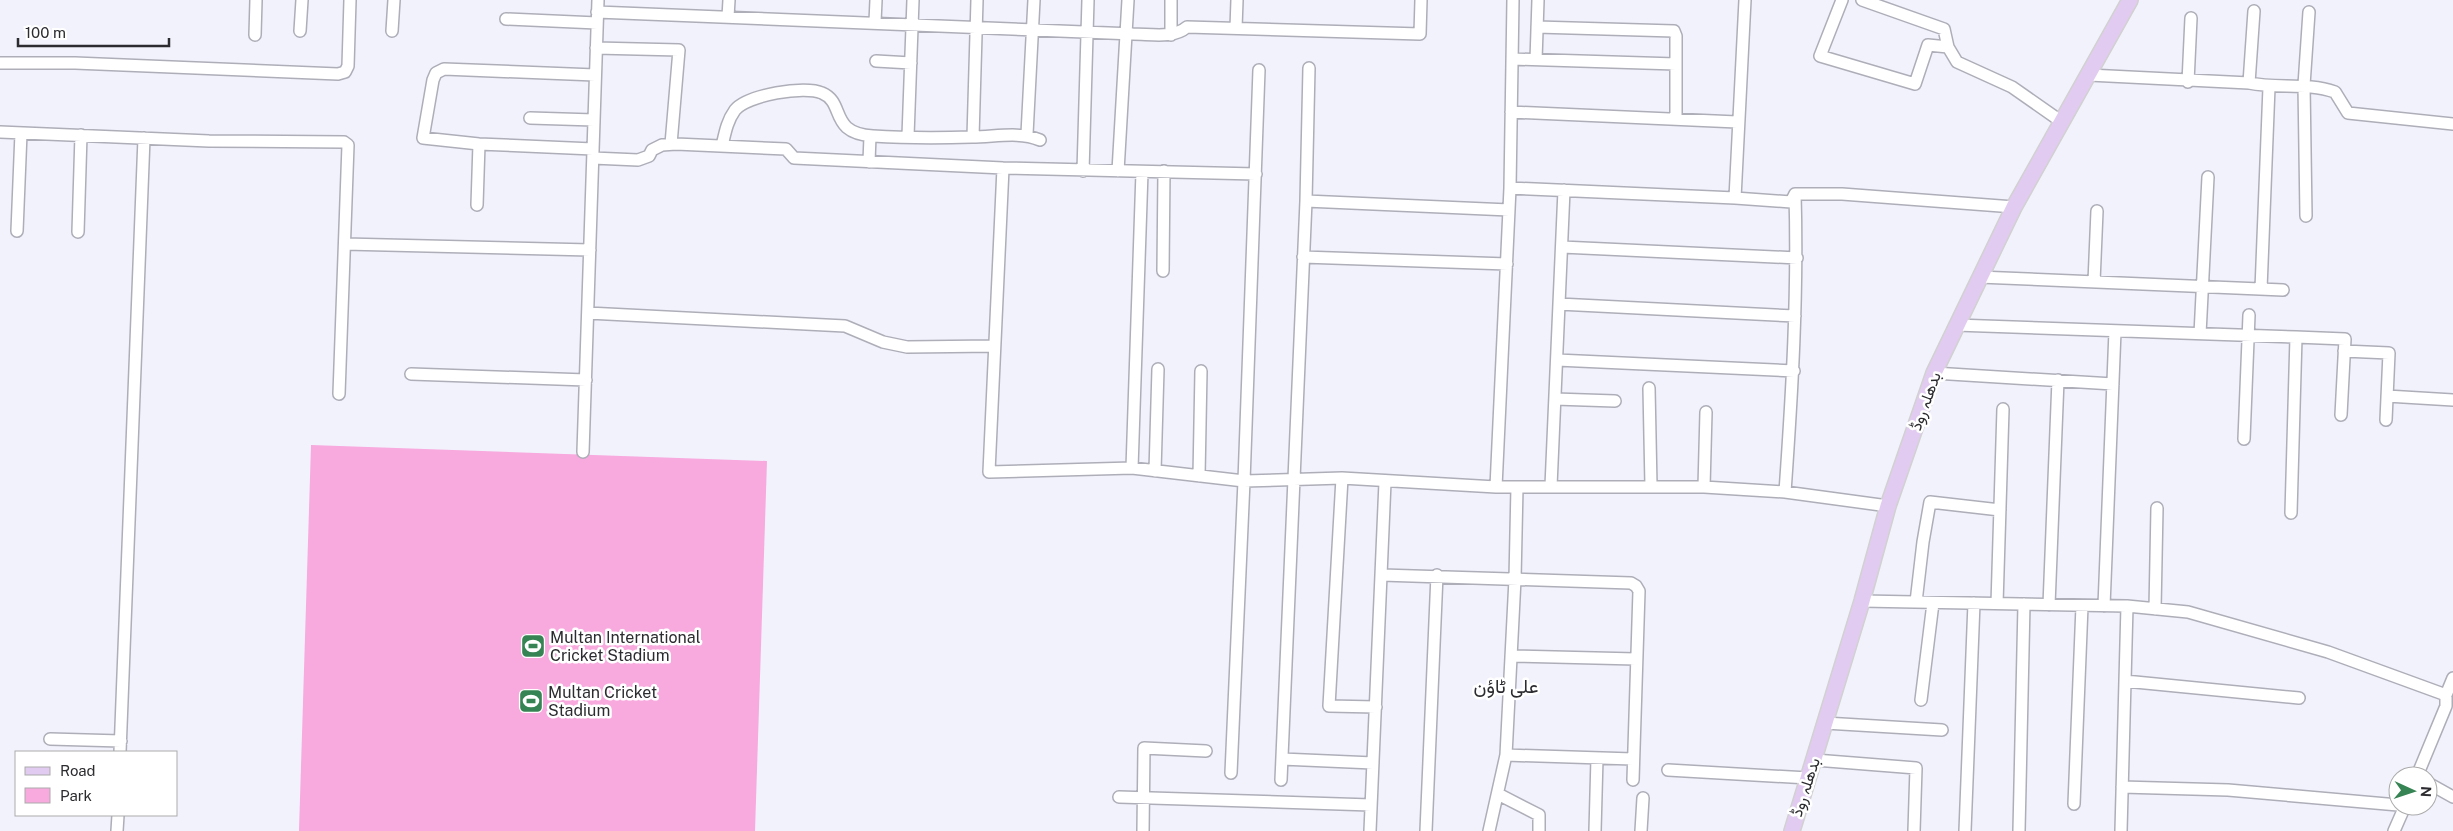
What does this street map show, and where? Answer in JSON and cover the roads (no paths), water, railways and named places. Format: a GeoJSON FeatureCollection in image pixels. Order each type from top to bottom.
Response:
{"type":"FeatureCollection","features":[{"type":"Feature","properties":{"kind":"main road","name":"بدھلہ روڈ"},"geometry":{"type":"LineString","coordinates":[[1792,831],[1862,601],[1888,506],[1934,372],[2014,207],[2130,0]]}},
{"type":"Feature","properties":{"kind":"street"},"geometry":{"type":"LineString","coordinates":[[255,35],[256,0]]}},
{"type":"Feature","properties":{"kind":"street"},"geometry":{"type":"LineString","coordinates":[[300,31],[302,0]]}},
{"type":"Feature","properties":{"kind":"street"},"geometry":{"type":"LineString","coordinates":[[0,63],[75,63],[338,74],[345,72],[348,66],[350,0]]}},
{"type":"Feature","properties":{"kind":"street"},"geometry":{"type":"LineString","coordinates":[[392,31],[394,0]]}},
{"type":"Feature","properties":{"kind":"street"},"geometry":{"type":"LineString","coordinates":[[584,452],[598,0]]}},
{"type":"Feature","properties":{"kind":"street"},"geometry":{"type":"LineString","coordinates":[[728,17],[729,0]]}},
{"type":"Feature","properties":{"kind":"street"},"geometry":{"type":"LineString","coordinates":[[876,0],[876,22]]}},
{"type":"Feature","properties":{"kind":"street"},"geometry":{"type":"LineString","coordinates":[[908,136],[913,0]]}},
{"type":"Feature","properties":{"kind":"street"},"geometry":{"type":"LineString","coordinates":[[973,137],[977,0]]}},
{"type":"Feature","properties":{"kind":"street"},"geometry":{"type":"LineString","coordinates":[[1027,134],[1034,0]]}},
{"type":"Feature","properties":{"kind":"street"},"geometry":{"type":"LineString","coordinates":[[1083,171],[1088,0]]}},
{"type":"Feature","properties":{"kind":"street"},"geometry":{"type":"LineString","coordinates":[[1118,171],[1128,0]]}},
{"type":"Feature","properties":{"kind":"street"},"geometry":{"type":"LineString","coordinates":[[1171,0],[1171,34]]}},
{"type":"Feature","properties":{"kind":"street"},"geometry":{"type":"LineString","coordinates":[[1236,28],[1237,0]]}},
{"type":"Feature","properties":{"kind":"street"},"geometry":{"type":"LineString","coordinates":[[506,19],[728,17],[1127,33],[1171,34],[1181,32],[1188,26],[1420,34],[1421,0]]}},
{"type":"Feature","properties":{"kind":"street"},"geometry":{"type":"LineString","coordinates":[[1496,487],[1510,188],[1513,0]]}},
{"type":"Feature","properties":{"kind":"street"},"geometry":{"type":"LineString","coordinates":[[1536,60],[1538,0]]}},
{"type":"Feature","properties":{"kind":"street"},"geometry":{"type":"LineString","coordinates":[[1735,198],[1737,122],[1745,0]]}},
{"type":"Feature","properties":{"kind":"street"},"geometry":{"type":"LineString","coordinates":[[1842,0],[1820,56],[1915,84],[1928,45],[1948,47]]}},
{"type":"Feature","properties":{"kind":"street"},"geometry":{"type":"LineString","coordinates":[[1862,0],[1944,29],[1948,47],[1956,62],[2012,87],[2062,122]]}},
{"type":"Feature","properties":{"kind":"street"},"geometry":{"type":"LineString","coordinates":[[2249,83],[2254,11]]}},
{"type":"Feature","properties":{"kind":"street"},"geometry":{"type":"LineString","coordinates":[[2306,216],[2304,85],[2308,12]]}},
{"type":"Feature","properties":{"kind":"street"},"geometry":{"type":"LineString","coordinates":[[2188,82],[2191,18]]}},
{"type":"Feature","properties":{"kind":"street"},"geometry":{"type":"LineString","coordinates":[[1537,27],[1674,31],[1676,36],[1676,119]]}},
{"type":"Feature","properties":{"kind":"street"},"geometry":{"type":"LineString","coordinates":[[596,48],[680,50],[671,144]]}},
{"type":"Feature","properties":{"kind":"street"},"geometry":{"type":"LineString","coordinates":[[1512,59],[1676,64]]}},
{"type":"Feature","properties":{"kind":"street"},"geometry":{"type":"LineString","coordinates":[[876,61],[911,63]]}},
{"type":"Feature","properties":{"kind":"street"},"geometry":{"type":"LineString","coordinates":[[1281,780],[1306,201],[1309,68]]}},
{"type":"Feature","properties":{"kind":"street"},"geometry":{"type":"LineString","coordinates":[[595,75],[444,69],[436,73],[433,80],[423,138],[638,160],[649,156],[652,150],[662,145],[671,144],[786,149],[794,158],[869,162],[1083,171],[1256,174]]}},
{"type":"Feature","properties":{"kind":"street"},"geometry":{"type":"LineString","coordinates":[[1231,773],[1259,70]]}},
{"type":"Feature","properties":{"kind":"street"},"geometry":{"type":"LineString","coordinates":[[2089,76],[2188,82],[2249,83],[2269,87],[2304,85],[2335,92],[2348,114],[2453,124]]}},
{"type":"Feature","properties":{"kind":"street"},"geometry":{"type":"LineString","coordinates":[[2261,289],[2269,87]]}},
{"type":"Feature","properties":{"kind":"street"},"geometry":{"type":"LineString","coordinates":[[722,146],[728,124],[736,109],[747,101],[774,94],[809,89],[823,93],[834,103],[839,120],[846,128],[870,136],[973,137],[1027,134],[1040,140]]}},
{"type":"Feature","properties":{"kind":"street"},"geometry":{"type":"LineString","coordinates":[[1511,112],[1737,122]]}},
{"type":"Feature","properties":{"kind":"street"},"geometry":{"type":"LineString","coordinates":[[530,118],[594,120]]}},
{"type":"Feature","properties":{"kind":"street"},"geometry":{"type":"LineString","coordinates":[[0,132],[209,142],[344,142],[348,144],[339,394]]}},
{"type":"Feature","properties":{"kind":"street"},"geometry":{"type":"LineString","coordinates":[[17,231],[21,133]]}},
{"type":"Feature","properties":{"kind":"street"},"geometry":{"type":"LineString","coordinates":[[78,232],[81,135]]}},
{"type":"Feature","properties":{"kind":"street"},"geometry":{"type":"LineString","coordinates":[[869,162],[870,136]]}},
{"type":"Feature","properties":{"kind":"street"},"geometry":{"type":"LineString","coordinates":[[50,739],[120,747],[144,138]]}},
{"type":"Feature","properties":{"kind":"street"},"geometry":{"type":"LineString","coordinates":[[477,205],[479,144]]}},
{"type":"Feature","properties":{"kind":"street"},"geometry":{"type":"LineString","coordinates":[[1003,168],[989,472],[1132,468],[1244,481],[1342,478],[1496,487],[1704,487],[1785,492],[1888,506]]}},
{"type":"Feature","properties":{"kind":"street"},"geometry":{"type":"LineString","coordinates":[[1163,271],[1164,171]]}},
{"type":"Feature","properties":{"kind":"street"},"geometry":{"type":"LineString","coordinates":[[1132,468],[1142,172]]}},
{"type":"Feature","properties":{"kind":"street"},"geometry":{"type":"LineString","coordinates":[[2200,334],[2208,177]]}},
{"type":"Feature","properties":{"kind":"street"},"geometry":{"type":"LineString","coordinates":[[1510,188],[1791,202],[1795,194]]}},
{"type":"Feature","properties":{"kind":"street"},"geometry":{"type":"LineString","coordinates":[[1551,486],[1564,190]]}},
{"type":"Feature","properties":{"kind":"street"},"geometry":{"type":"LineString","coordinates":[[1795,194],[1842,194],[2014,207]]}},
{"type":"Feature","properties":{"kind":"street"},"geometry":{"type":"LineString","coordinates":[[1785,492],[1794,370],[1797,258],[1795,194]]}},
{"type":"Feature","properties":{"kind":"street"},"geometry":{"type":"LineString","coordinates":[[1306,201],[1509,210]]}},
{"type":"Feature","properties":{"kind":"street"},"geometry":{"type":"LineString","coordinates":[[2094,282],[2097,211]]}},
{"type":"Feature","properties":{"kind":"street"},"geometry":{"type":"LineString","coordinates":[[345,244],[590,250]]}},
{"type":"Feature","properties":{"kind":"street"},"geometry":{"type":"LineString","coordinates":[[1562,247],[1797,258]]}},
{"type":"Feature","properties":{"kind":"street"},"geometry":{"type":"LineString","coordinates":[[1303,256],[1507,264]]}},
{"type":"Feature","properties":{"kind":"street"},"geometry":{"type":"LineString","coordinates":[[1979,277],[2283,290]]}},
{"type":"Feature","properties":{"kind":"street"},"geometry":{"type":"LineString","coordinates":[[1559,304],[1795,316]]}},
{"type":"Feature","properties":{"kind":"street"},"geometry":{"type":"LineString","coordinates":[[588,313],[845,326],[883,342],[907,347],[994,346]]}},
{"type":"Feature","properties":{"kind":"street"},"geometry":{"type":"LineString","coordinates":[[2244,439],[2250,315]]}},
{"type":"Feature","properties":{"kind":"street"},"geometry":{"type":"LineString","coordinates":[[1956,325],[2345,338],[2341,415]]}},
{"type":"Feature","properties":{"kind":"street"},"geometry":{"type":"LineString","coordinates":[[2104,606],[2115,331]]}},
{"type":"Feature","properties":{"kind":"street"},"geometry":{"type":"LineString","coordinates":[[2291,514],[2296,336]]}},
{"type":"Feature","properties":{"kind":"street"},"geometry":{"type":"LineString","coordinates":[[2344,351],[2389,353],[2386,420]]}},
{"type":"Feature","properties":{"kind":"street"},"geometry":{"type":"LineString","coordinates":[[1557,360],[1794,370]]}},
{"type":"Feature","properties":{"kind":"street"},"geometry":{"type":"LineString","coordinates":[[1155,471],[1158,369]]}},
{"type":"Feature","properties":{"kind":"street"},"geometry":{"type":"LineString","coordinates":[[1198,476],[1201,371]]}},
{"type":"Feature","properties":{"kind":"street"},"geometry":{"type":"LineString","coordinates":[[1934,372],[2113,384]]}},
{"type":"Feature","properties":{"kind":"street"},"geometry":{"type":"LineString","coordinates":[[411,374],[586,380]]}},
{"type":"Feature","properties":{"kind":"street"},"geometry":{"type":"LineString","coordinates":[[2049,605],[2058,380]]}},
{"type":"Feature","properties":{"kind":"street"},"geometry":{"type":"LineString","coordinates":[[1650,388],[1650,486]]}},
{"type":"Feature","properties":{"kind":"street"},"geometry":{"type":"LineString","coordinates":[[2387,396],[2453,400]]}},
{"type":"Feature","properties":{"kind":"street"},"geometry":{"type":"LineString","coordinates":[[1555,399],[1615,400]]}},
{"type":"Feature","properties":{"kind":"street"},"geometry":{"type":"LineString","coordinates":[[1997,604],[2003,409]]}},
{"type":"Feature","properties":{"kind":"street"},"geometry":{"type":"LineString","coordinates":[[1704,487],[1706,412]]}},
{"type":"Feature","properties":{"kind":"street"},"geometry":{"type":"LineString","coordinates":[[1342,478],[1329,706],[1376,707]]}},
{"type":"Feature","properties":{"kind":"street"},"geometry":{"type":"LineString","coordinates":[[1370,831],[1385,482]]}},
{"type":"Feature","properties":{"kind":"street"},"geometry":{"type":"LineString","coordinates":[[1488,831],[1506,755],[1515,579],[1517,486]]}},
{"type":"Feature","properties":{"kind":"street"},"geometry":{"type":"LineString","coordinates":[[1916,602],[1930,502],[2000,510]]}},
{"type":"Feature","properties":{"kind":"street"},"geometry":{"type":"LineString","coordinates":[[2155,609],[2157,508]]}},
{"type":"Feature","properties":{"kind":"street"},"geometry":{"type":"LineString","coordinates":[[1382,575],[1437,575],[1630,583],[1636,586],[1638,591],[1633,780]]}},
{"type":"Feature","properties":{"kind":"street"},"geometry":{"type":"LineString","coordinates":[[1426,831],[1437,575]]}},
{"type":"Feature","properties":{"kind":"street"},"geometry":{"type":"LineString","coordinates":[[1862,601],[2127,606],[2188,612],[2319,650],[2446,695]]}},
{"type":"Feature","properties":{"kind":"street"},"geometry":{"type":"LineString","coordinates":[[1921,700],[1933,602]]}},
{"type":"Feature","properties":{"kind":"street"},"geometry":{"type":"LineString","coordinates":[[1965,831],[1974,603]]}},
{"type":"Feature","properties":{"kind":"street"},"geometry":{"type":"LineString","coordinates":[[2019,831],[2024,604]]}},
{"type":"Feature","properties":{"kind":"street"},"geometry":{"type":"LineString","coordinates":[[2074,804],[2082,606]]}},
{"type":"Feature","properties":{"kind":"street"},"geometry":{"type":"LineString","coordinates":[[2121,831],[2127,606]]}},
{"type":"Feature","properties":{"kind":"street"},"geometry":{"type":"LineString","coordinates":[[1511,656],[1636,659]]}},
{"type":"Feature","properties":{"kind":"street"},"geometry":{"type":"LineString","coordinates":[[2421,766],[2446,706],[2446,695],[2453,678]]}},
{"type":"Feature","properties":{"kind":"street"},"geometry":{"type":"LineString","coordinates":[[2125,681],[2300,698]]}},
{"type":"Feature","properties":{"kind":"street"},"geometry":{"type":"LineString","coordinates":[[1825,723],[1942,730]]}},
{"type":"Feature","properties":{"kind":"street"},"geometry":{"type":"LineString","coordinates":[[1143,831],[1144,748],[1206,751]]}},
{"type":"Feature","properties":{"kind":"street"},"geometry":{"type":"LineString","coordinates":[[1506,755],[1633,759]]}},
{"type":"Feature","properties":{"kind":"street"},"geometry":{"type":"LineString","coordinates":[[1595,831],[1597,758]]}},
{"type":"Feature","properties":{"kind":"street"},"geometry":{"type":"LineString","coordinates":[[1282,759],[1373,763]]}},
{"type":"Feature","properties":{"kind":"street"},"geometry":{"type":"LineString","coordinates":[[1815,760],[1916,768],[1914,831]]}},
{"type":"Feature","properties":{"kind":"street"},"geometry":{"type":"LineString","coordinates":[[1668,770],[1808,778]]}},
{"type":"Feature","properties":{"kind":"street"},"geometry":{"type":"LineString","coordinates":[[2122,787],[2228,790],[2388,804]]}},
{"type":"Feature","properties":{"kind":"street"},"geometry":{"type":"LineString","coordinates":[[2438,789],[2453,797]]}},
{"type":"Feature","properties":{"kind":"street"},"geometry":{"type":"LineString","coordinates":[[1498,794],[1539,815],[1539,831]]}},
{"type":"Feature","properties":{"kind":"street"},"geometry":{"type":"LineString","coordinates":[[1119,797],[1371,805]]}},
{"type":"Feature","properties":{"kind":"street"},"geometry":{"type":"LineString","coordinates":[[1641,831],[1643,798]]}},
{"type":"Feature","properties":{"kind":"street"},"geometry":{"type":"LineString","coordinates":[[117,831],[118,816]]}},
{"type":"Feature","properties":{"kind":"street"},"geometry":{"type":"LineString","coordinates":[[2394,831],[2401,816]]}},
{"type":"Feature","properties":{"kind":"place","name":"Multan International Cricket Stadium"},"geometry":{"type":"Point","coordinates":[533,646]}},
{"type":"Feature","properties":{"kind":"place","name":"Multan Cricket Stadium"},"geometry":{"type":"Point","coordinates":[531,701]}},
{"type":"Feature","properties":{"kind":"district","name":"علی ٹاؤن"},"geometry":{"type":"Point","coordinates":[1506,686]}}]}
